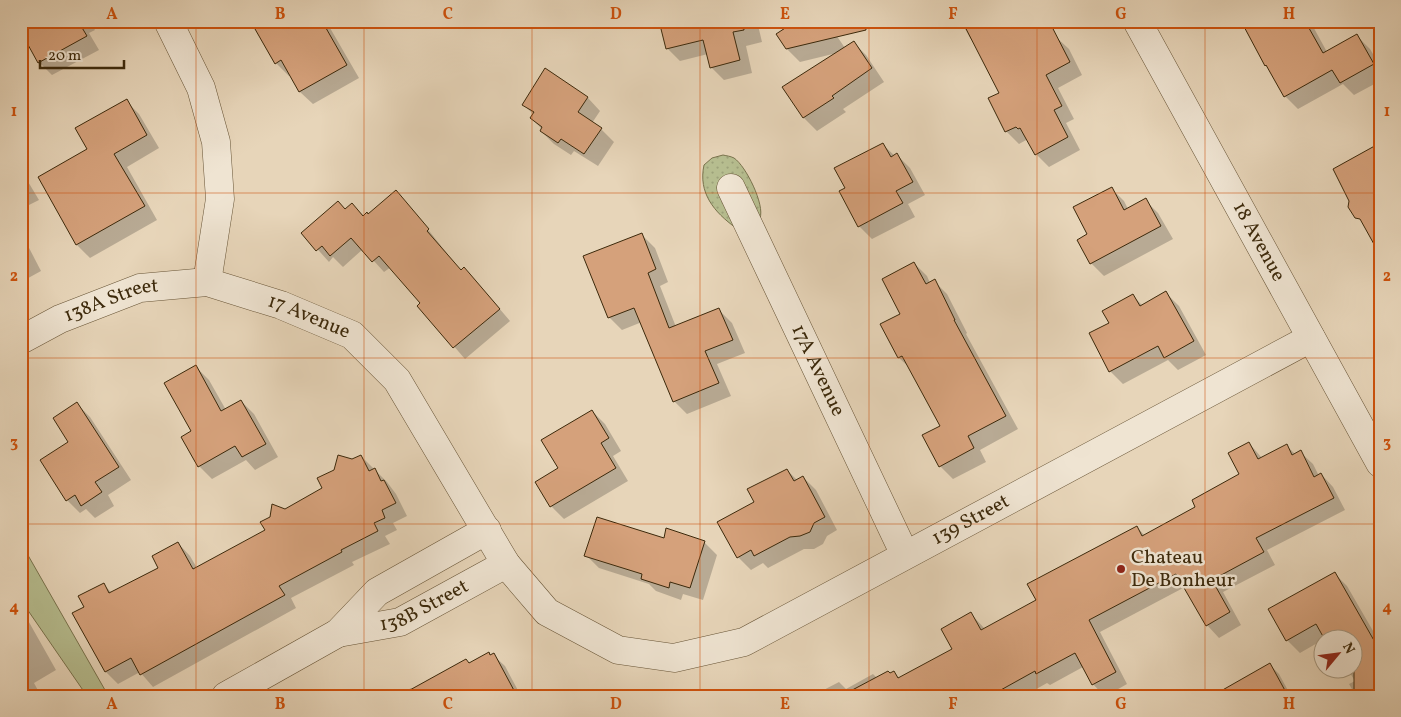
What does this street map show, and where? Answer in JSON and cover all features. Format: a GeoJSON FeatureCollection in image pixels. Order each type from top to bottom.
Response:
{"type":"FeatureCollection","features":[{"type":"Feature","properties":{"kind":"street"},"geometry":{"type":"LineString","coordinates":[[168,21],[201,88],[216,142],[220,199],[207,282]]}},
{"type":"Feature","properties":{"kind":"street","name":"18 Avenue"},"geometry":{"type":"LineString","coordinates":[[1137,21],[1380,463]]}},
{"type":"Feature","properties":{"kind":"street","name":"17A Avenue"},"geometry":{"type":"LineString","coordinates":[[731,188],[905,555]]}},
{"type":"Feature","properties":{"kind":"street","name":"138A Street"},"geometry":{"type":"LineString","coordinates":[[21,340],[60,319],[140,288],[207,282]]}},
{"type":"Feature","properties":{"kind":"street","name":"17 Avenue"},"geometry":{"type":"LineString","coordinates":[[207,282],[281,305],[352,335],[397,380],[506,564],[548,612],[618,650]]}},
{"type":"Feature","properties":{"kind":"street","name":"139 Street"},"geometry":{"type":"LineString","coordinates":[[618,650],[674,658],[744,642],[1311,338]]}},
{"type":"Feature","properties":{"kind":"street","name":"138B Street"},"geometry":{"type":"LineString","coordinates":[[226,696],[338,633],[377,592],[487,530]]}},
{"type":"Feature","properties":{"kind":"street","name":"138B Street"},"geometry":{"type":"LineString","coordinates":[[338,633],[400,622],[506,564]]}},
{"type":"Feature","properties":{"kind":"green space"},"geometry":{"type":"Polygon","coordinates":[[[723,155],[730,156],[739,162],[749,177],[760,204],[760,220],[756,225],[736,228],[715,208],[706,193],[703,184],[704,165],[712,158],[723,155]]]}},
{"type":"Feature","properties":{"kind":"green space"},"geometry":{"type":"Polygon","coordinates":[[[21,543],[105,690],[93,696],[87,696],[27,609],[21,597],[21,543]]]}},
{"type":"Feature","properties":{"kind":"building"},"geometry":{"type":"Polygon","coordinates":[[[21,21],[78,21],[87,36],[38,63],[21,32],[21,21]]]}},
{"type":"Feature","properties":{"kind":"building"},"geometry":{"type":"Polygon","coordinates":[[[269,21],[322,21],[347,65],[299,92],[281,60],[275,64],[255,29],[269,21]]]}},
{"type":"Feature","properties":{"kind":"building"},"geometry":{"type":"Polygon","coordinates":[[[659,21],[743,21],[744,30],[733,32],[740,60],[710,68],[703,40],[666,49],[659,21]]]}},
{"type":"Feature","properties":{"kind":"building"},"geometry":{"type":"Polygon","coordinates":[[[796,21],[865,21],[866,30],[786,49],[776,34],[796,21]]]}},
{"type":"Feature","properties":{"kind":"building"},"geometry":{"type":"Polygon","coordinates":[[[962,21],[1049,21],[1070,62],[1046,75],[1062,106],[1054,110],[1068,137],[1035,155],[1020,128],[1016,127],[1005,132],[988,98],[999,93],[962,21]]]}},
{"type":"Feature","properties":{"kind":"building"},"geometry":{"type":"Polygon","coordinates":[[[1241,21],[1305,21],[1323,53],[1357,34],[1374,64],[1340,83],[1332,70],[1284,97],[1241,21]]]}},
{"type":"Feature","properties":{"kind":"building"},"geometry":{"type":"Polygon","coordinates":[[[854,41],[872,68],[832,96],[834,98],[803,118],[782,87],[854,41]]]}},
{"type":"Feature","properties":{"kind":"building"},"geometry":{"type":"Polygon","coordinates":[[[545,68],[588,97],[578,112],[602,128],[584,154],[561,139],[558,143],[540,131],[542,127],[530,118],[534,112],[522,105],[545,68]]]}},
{"type":"Feature","properties":{"kind":"building"},"geometry":{"type":"Polygon","coordinates":[[[127,99],[147,135],[114,154],[145,206],[76,245],[38,177],[87,149],[75,128],[127,99]]]}},
{"type":"Feature","properties":{"kind":"building"},"geometry":{"type":"Polygon","coordinates":[[[883,143],[891,157],[897,153],[913,182],[896,191],[903,203],[858,227],[839,191],[845,188],[834,168],[883,143]]]}},
{"type":"Feature","properties":{"kind":"building"},"geometry":{"type":"Polygon","coordinates":[[[1380,143],[1380,255],[1360,219],[1355,218],[1348,207],[1349,201],[1333,169],[1380,143]]]}},
{"type":"Feature","properties":{"kind":"building"},"geometry":{"type":"Polygon","coordinates":[[[1112,187],[1124,210],[1146,198],[1161,226],[1090,264],[1077,240],[1087,234],[1073,207],[1112,187]]]}},
{"type":"Feature","properties":{"kind":"building"},"geometry":{"type":"Polygon","coordinates":[[[396,190],[429,229],[427,231],[461,270],[464,267],[500,309],[453,348],[417,306],[420,303],[379,256],[372,262],[351,238],[330,256],[322,246],[316,251],[301,233],[338,201],[345,209],[352,203],[363,216],[367,212],[368,214],[396,190]]]}},
{"type":"Feature","properties":{"kind":"building"},"geometry":{"type":"Polygon","coordinates":[[[642,233],[656,269],[648,273],[669,328],[719,308],[733,340],[705,351],[719,383],[673,402],[634,308],[608,318],[583,256],[642,233]]]}},
{"type":"Feature","properties":{"kind":"building"},"geometry":{"type":"Polygon","coordinates":[[[914,262],[926,284],[935,279],[954,320],[1006,416],[968,436],[974,448],[939,467],[922,435],[940,426],[902,356],[898,358],[880,324],[900,314],[882,279],[914,262]]]}},
{"type":"Feature","properties":{"kind":"building"},"geometry":{"type":"Polygon","coordinates":[[[1166,291],[1194,341],[1164,358],[1158,346],[1109,372],[1089,333],[1109,323],[1102,311],[1133,294],[1140,306],[1166,291]]]}},
{"type":"Feature","properties":{"kind":"building"},"geometry":{"type":"Polygon","coordinates":[[[196,365],[221,411],[241,400],[266,444],[242,457],[235,446],[198,467],[181,437],[191,431],[164,383],[196,365]]]}},
{"type":"Feature","properties":{"kind":"building"},"geometry":{"type":"Polygon","coordinates":[[[77,402],[119,467],[95,482],[102,492],[81,506],[75,495],[66,501],[40,460],[68,442],[53,418],[77,402]]]}},
{"type":"Feature","properties":{"kind":"building"},"geometry":{"type":"Polygon","coordinates":[[[592,410],[609,438],[601,443],[616,468],[550,507],[535,482],[558,468],[541,440],[592,410]]]}},
{"type":"Feature","properties":{"kind":"building"},"geometry":{"type":"Polygon","coordinates":[[[1249,442],[1258,459],[1287,444],[1292,455],[1301,450],[1314,477],[1321,473],[1334,498],[1256,538],[1264,552],[1212,580],[1230,612],[1206,626],[1176,574],[1089,620],[1116,672],[1092,685],[1075,653],[1036,674],[1035,671],[990,696],[841,696],[888,671],[890,673],[894,671],[898,678],[952,649],[941,629],[971,612],[981,630],[1036,600],[1027,584],[1137,526],[1142,536],[1195,507],[1192,500],[1239,474],[1228,453],[1249,442]]]}},
{"type":"Feature","properties":{"kind":"building"},"geometry":{"type":"Polygon","coordinates":[[[338,455],[352,459],[361,455],[369,471],[375,468],[381,481],[384,480],[396,503],[382,510],[385,518],[374,523],[378,531],[279,586],[285,595],[140,675],[131,658],[105,672],[72,613],[84,607],[78,596],[104,583],[109,593],[158,568],[152,556],[178,542],[193,569],[265,530],[260,522],[270,517],[272,504],[285,509],[322,488],[317,478],[334,470],[338,455]]]}},
{"type":"Feature","properties":{"kind":"building"},"geometry":{"type":"Polygon","coordinates":[[[787,469],[794,481],[803,476],[825,517],[814,523],[810,532],[790,537],[754,556],[751,550],[737,558],[717,522],[754,502],[747,489],[787,469]]]}},
{"type":"Feature","properties":{"kind":"building"},"geometry":{"type":"Polygon","coordinates":[[[597,517],[664,538],[666,528],[705,541],[690,588],[670,582],[669,588],[641,579],[642,574],[584,556],[597,517]]]}},
{"type":"Feature","properties":{"kind":"building"},"geometry":{"type":"Polygon","coordinates":[[[1335,572],[1380,651],[1380,696],[1354,696],[1354,680],[1364,680],[1364,630],[1319,630],[1316,624],[1286,641],[1268,609],[1335,572]]]}},
{"type":"Feature","properties":{"kind":"building"},"geometry":{"type":"Polygon","coordinates":[[[489,652],[490,655],[494,653],[517,696],[399,696],[466,659],[469,663],[489,652]]]}},
{"type":"Feature","properties":{"kind":"building"},"geometry":{"type":"Polygon","coordinates":[[[1270,663],[1288,696],[1212,696],[1270,663]]]}},
{"type":"Feature","properties":{"kind":"place","name":"Chateau De Bonheur"},"geometry":{"type":"Point","coordinates":[1121,569]}}]}
